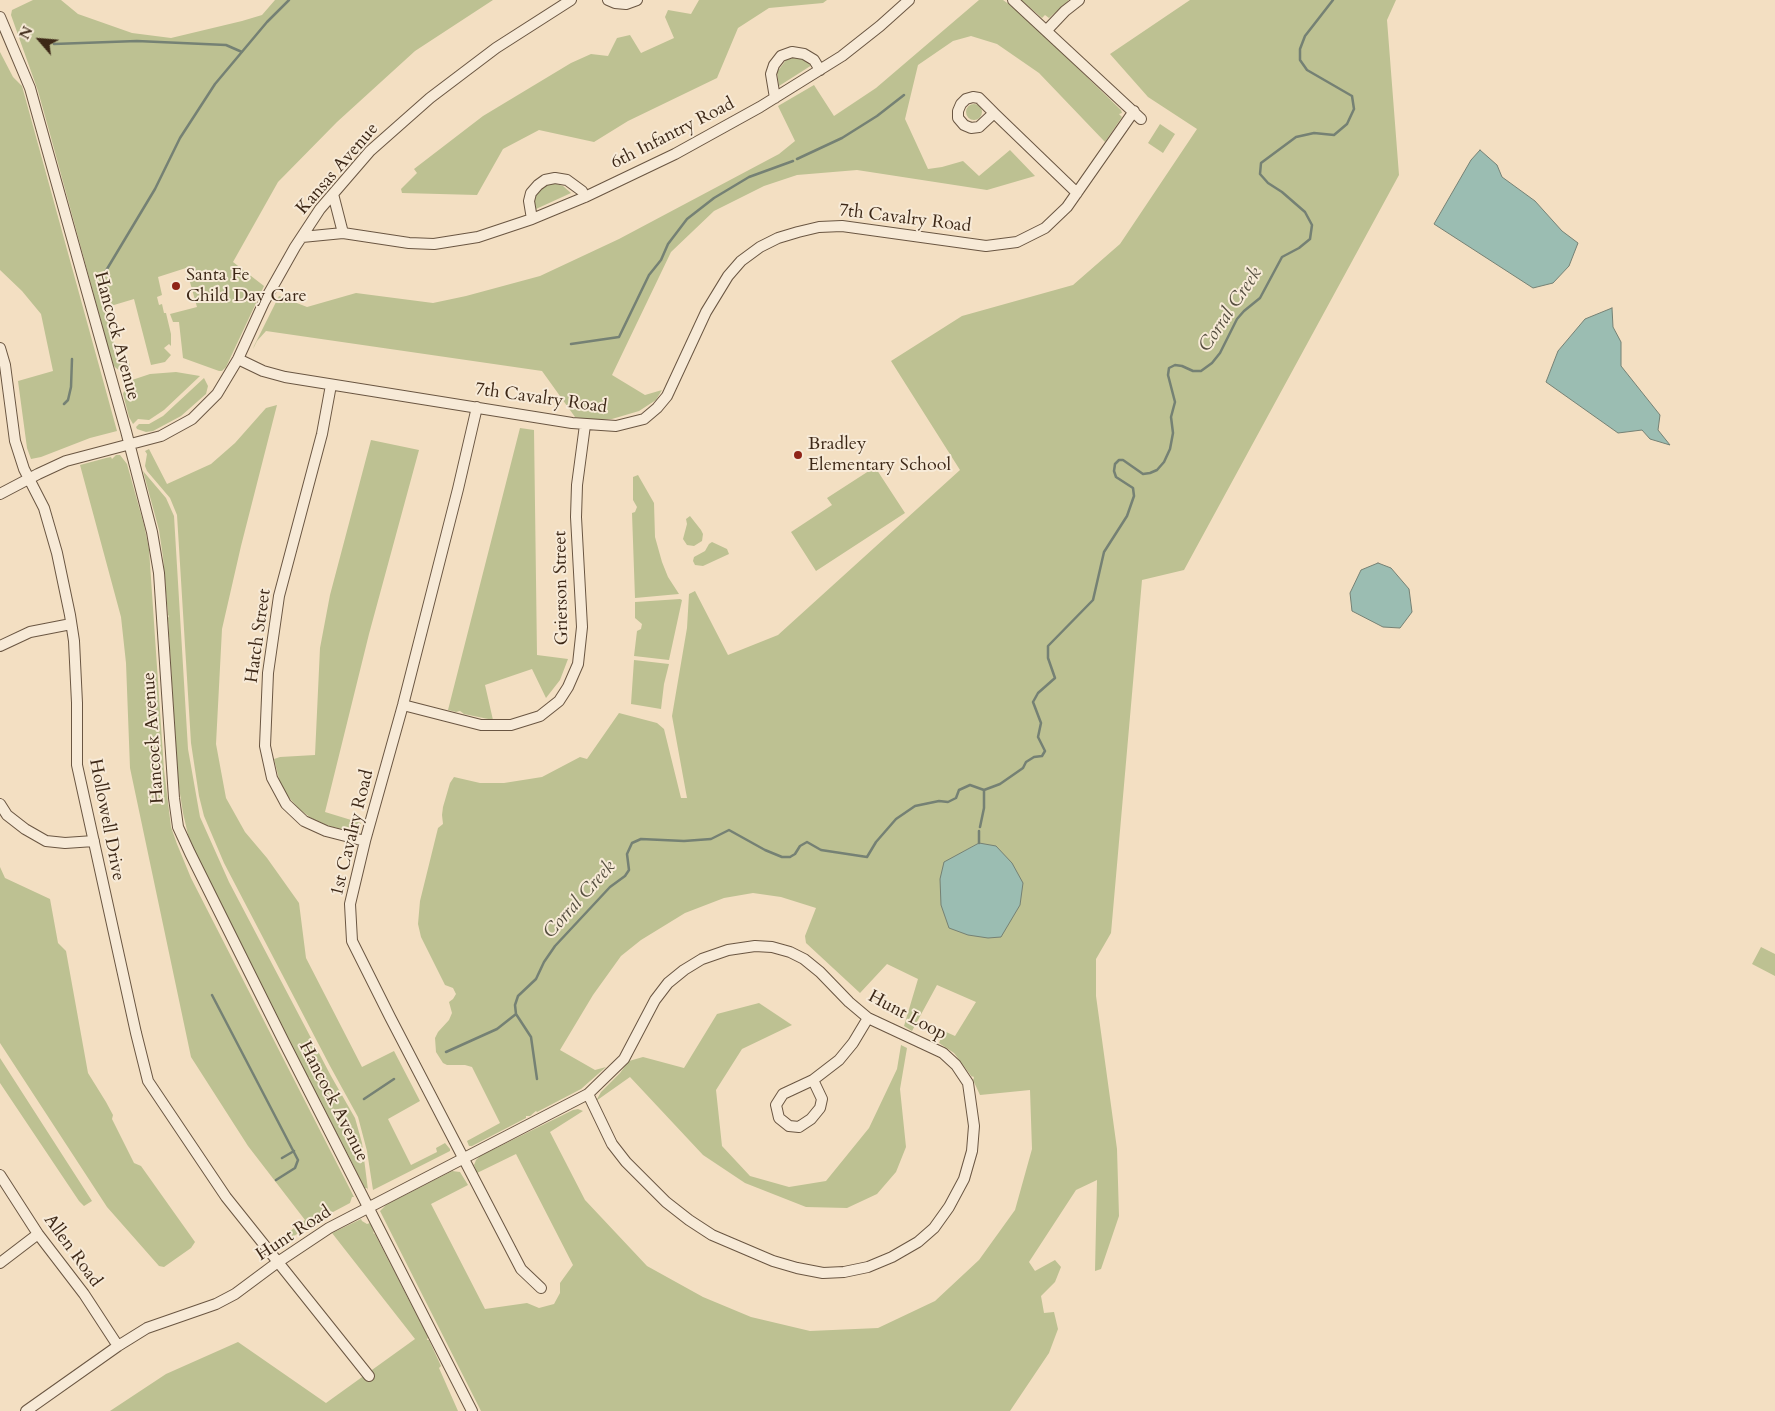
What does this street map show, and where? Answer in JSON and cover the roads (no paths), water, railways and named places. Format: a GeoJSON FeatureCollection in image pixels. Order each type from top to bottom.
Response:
{"type":"FeatureCollection","features":[{"type":"Feature","properties":{"kind":"street","name":"Kansas Avenue"},"geometry":{"type":"LineString","coordinates":[[0,494],[66,461],[161,436],[192,419],[217,394],[238,358],[264,302],[320,209],[370,151],[430,98],[496,48],[571,0]]}},
{"type":"Feature","properties":{"kind":"street"},"geometry":{"type":"LineString","coordinates":[[608,0],[626,4],[637,0]]}},
{"type":"Feature","properties":{"kind":"street","name":"6th Infantry Road"},"geometry":{"type":"LineString","coordinates":[[302,238],[342,233],[409,243],[434,244],[478,237],[532,219],[676,154],[775,98],[842,56],[909,0]]}},
{"type":"Feature","properties":{"kind":"street"},"geometry":{"type":"LineString","coordinates":[[1013,0],[1047,30],[1065,11],[1079,0]]}},
{"type":"Feature","properties":{"kind":"street","name":"Hancock Avenue"},"geometry":{"type":"LineString","coordinates":[[0,17],[30,88],[152,532],[159,573],[178,827],[196,867],[472,1411]]}},
{"type":"Feature","properties":{"kind":"street","name":"7th Cavalry Road"},"geometry":{"type":"LineString","coordinates":[[238,358],[263,371],[285,377],[585,425],[616,426],[644,419],[667,396],[706,312],[728,276],[747,256],[760,247],[778,238],[819,227],[842,226],[986,246],[1017,242],[1045,228],[1067,207],[1137,115],[1047,30]]}},
{"type":"Feature","properties":{"kind":"street"},"geometry":{"type":"LineString","coordinates":[[775,98],[771,74],[774,65],[782,56],[792,52],[804,54],[814,60],[820,70]]}},
{"type":"Feature","properties":{"kind":"street"},"geometry":{"type":"LineString","coordinates":[[994,113],[1077,193]]}},
{"type":"Feature","properties":{"kind":"street"},"geometry":{"type":"LineString","coordinates":[[532,219],[529,201],[531,193],[546,180],[555,178],[566,180],[582,191],[584,197]]}},
{"type":"Feature","properties":{"kind":"street"},"geometry":{"type":"LineString","coordinates":[[333,194],[342,233]]}},
{"type":"Feature","properties":{"kind":"street","name":"Hollowell Drive"},"geometry":{"type":"LineString","coordinates":[[0,348],[5,365],[15,441],[29,478],[44,508],[57,553],[74,641],[77,765],[94,841],[95,854],[148,1081],[226,1197],[368,1376]]}},
{"type":"Feature","properties":{"kind":"street","name":"Hatch Street"},"geometry":{"type":"LineString","coordinates":[[331,385],[322,434],[279,596],[268,673],[265,746],[272,778],[286,804],[304,821],[326,831],[365,841]]}},
{"type":"Feature","properties":{"kind":"street","name":"1st Cavalry Road"},"geometry":{"type":"LineString","coordinates":[[477,407],[403,705],[365,841],[350,904],[352,941],[521,1269],[541,1288]]}},
{"type":"Feature","properties":{"kind":"street","name":"Grierson Street"},"geometry":{"type":"LineString","coordinates":[[403,705],[481,725],[511,725],[540,716],[558,701],[568,687],[578,664],[582,627],[576,517],[577,485],[585,425]]}},
{"type":"Feature","properties":{"kind":"street"},"geometry":{"type":"LineString","coordinates":[[0,646],[30,632],[71,624]]}},
{"type":"Feature","properties":{"kind":"street"},"geometry":{"type":"LineString","coordinates":[[0,804],[7,815],[25,829],[46,841],[65,843],[94,841]]}},
{"type":"Feature","properties":{"kind":"street","name":"Hunt Loop"},"geometry":{"type":"LineString","coordinates":[[754,946],[772,947],[795,954],[804,959],[868,1018],[943,1053],[956,1065],[968,1083],[974,1126],[972,1151],[964,1179],[949,1207],[934,1228],[918,1242],[892,1257],[868,1267],[844,1272],[823,1273],[773,1261],[712,1235],[689,1220],[666,1202],[626,1162],[612,1144],[588,1094],[624,1059],[655,1000],[668,983],[684,970],[702,959],[728,950],[754,946]]}},
{"type":"Feature","properties":{"kind":"street"},"geometry":{"type":"LineString","coordinates":[[813,1080],[822,1099],[820,1108],[811,1119],[799,1127],[789,1126],[779,1118],[776,1105],[783,1094],[813,1080],[839,1060],[868,1018]]}},
{"type":"Feature","properties":{"kind":"street","name":"Hunt Road"},"geometry":{"type":"LineString","coordinates":[[26,1411],[118,1346],[147,1328],[216,1304],[235,1294],[328,1228],[588,1094]]}},
{"type":"Feature","properties":{"kind":"street","name":"Allen Road"},"geometry":{"type":"LineString","coordinates":[[0,1175],[38,1234],[84,1294],[118,1346]]}},
{"type":"Feature","properties":{"kind":"street"},"geometry":{"type":"LineString","coordinates":[[0,1263],[38,1234]]}},
{"type":"Feature","properties":{"kind":"water"},"geometry":{"type":"Polygon","coordinates":[[[1480,150],[1497,165],[1502,177],[1535,201],[1562,231],[1578,243],[1569,266],[1553,283],[1533,288],[1434,224],[1471,160],[1480,150]]]}},
{"type":"Feature","properties":{"kind":"water"},"geometry":{"type":"Polygon","coordinates":[[[1612,308],[1613,327],[1621,342],[1621,366],[1660,415],[1658,430],[1670,445],[1650,439],[1642,430],[1618,433],[1546,382],[1558,351],[1585,319],[1612,308]]]}},
{"type":"Feature","properties":{"kind":"water"},"geometry":{"type":"Polygon","coordinates":[[[1378,563],[1391,568],[1409,589],[1412,612],[1400,628],[1383,627],[1352,611],[1350,593],[1361,570],[1378,563]]]}},
{"type":"Feature","properties":{"kind":"water"},"geometry":{"type":"Polygon","coordinates":[[[979,843],[996,846],[1012,863],[1023,883],[1020,905],[1001,937],[988,938],[968,935],[949,928],[941,905],[940,879],[944,862],[979,843]]]}},
{"type":"Feature","properties":{"kind":"waterway"},"geometry":{"type":"LineString","coordinates":[[104,274],[155,189],[180,138],[215,84],[267,22],[289,0]]}},
{"type":"Feature","properties":{"kind":"waterway","name":"Corral Creek"},"geometry":{"type":"LineString","coordinates":[[446,1052],[497,1029],[516,1014],[515,1005],[518,996],[536,979],[544,962],[555,946],[610,887],[625,876],[629,870],[627,854],[632,843],[641,839],[684,841],[711,839],[729,830],[782,857],[790,857],[795,854],[800,846],[807,842],[821,850],[867,857],[876,842],[896,819],[915,806],[939,801],[948,802],[956,798],[959,790],[970,785],[984,790],[1000,784],[1023,768],[1026,762],[1034,757],[1042,756],[1045,751],[1038,737],[1041,723],[1033,702],[1038,693],[1055,678],[1048,658],[1048,646],[1093,600],[1104,552],[1127,516],[1134,496],[1133,488],[1116,477],[1114,471],[1115,464],[1119,460],[1123,460],[1143,474],[1157,470],[1164,462],[1170,449],[1173,433],[1171,417],[1175,402],[1168,375],[1169,368],[1175,365],[1193,371],[1201,371],[1212,363],[1220,353],[1237,319],[1260,298],[1282,257],[1299,248],[1310,239],[1312,225],[1305,212],[1282,192],[1268,183],[1260,174],[1261,163],[1296,137],[1314,133],[1334,135],[1347,124],[1354,109],[1352,96],[1307,70],[1300,60],[1300,49],[1305,36],[1333,0]]}},
{"type":"Feature","properties":{"kind":"waterway"},"geometry":{"type":"LineString","coordinates":[[54,44],[137,41],[226,45],[242,52]]}},
{"type":"Feature","properties":{"kind":"waterway"},"geometry":{"type":"LineString","coordinates":[[797,159],[842,138],[877,116],[904,95]]}},
{"type":"Feature","properties":{"kind":"waterway"},"geometry":{"type":"LineString","coordinates":[[571,344],[619,337],[649,275],[661,260],[668,244],[687,219],[714,198],[749,177],[793,161]]}},
{"type":"Feature","properties":{"kind":"waterway"},"geometry":{"type":"LineString","coordinates":[[64,404],[68,400],[71,387],[72,359]]}},
{"type":"Feature","properties":{"kind":"waterway"},"geometry":{"type":"LineString","coordinates":[[980,827],[984,808],[984,790]]}},
{"type":"Feature","properties":{"kind":"waterway"},"geometry":{"type":"LineString","coordinates":[[979,831],[979,843]]}},
{"type":"Feature","properties":{"kind":"waterway"},"geometry":{"type":"LineString","coordinates":[[212,995],[298,1160],[295,1168],[276,1180]]}},
{"type":"Feature","properties":{"kind":"waterway"},"geometry":{"type":"LineString","coordinates":[[516,1014],[531,1037],[537,1079]]}},
{"type":"Feature","properties":{"kind":"waterway"},"geometry":{"type":"LineString","coordinates":[[364,1099],[394,1079]]}},
{"type":"Feature","properties":{"kind":"waterway"},"geometry":{"type":"LineString","coordinates":[[282,1158],[294,1151]]}},
{"type":"Feature","properties":{"kind":"place","name":"Santa Fe Child Day Care"},"geometry":{"type":"Point","coordinates":[176,286]}},
{"type":"Feature","properties":{"kind":"place","name":"Bradley Elementary School"},"geometry":{"type":"Point","coordinates":[798,455]}}]}
